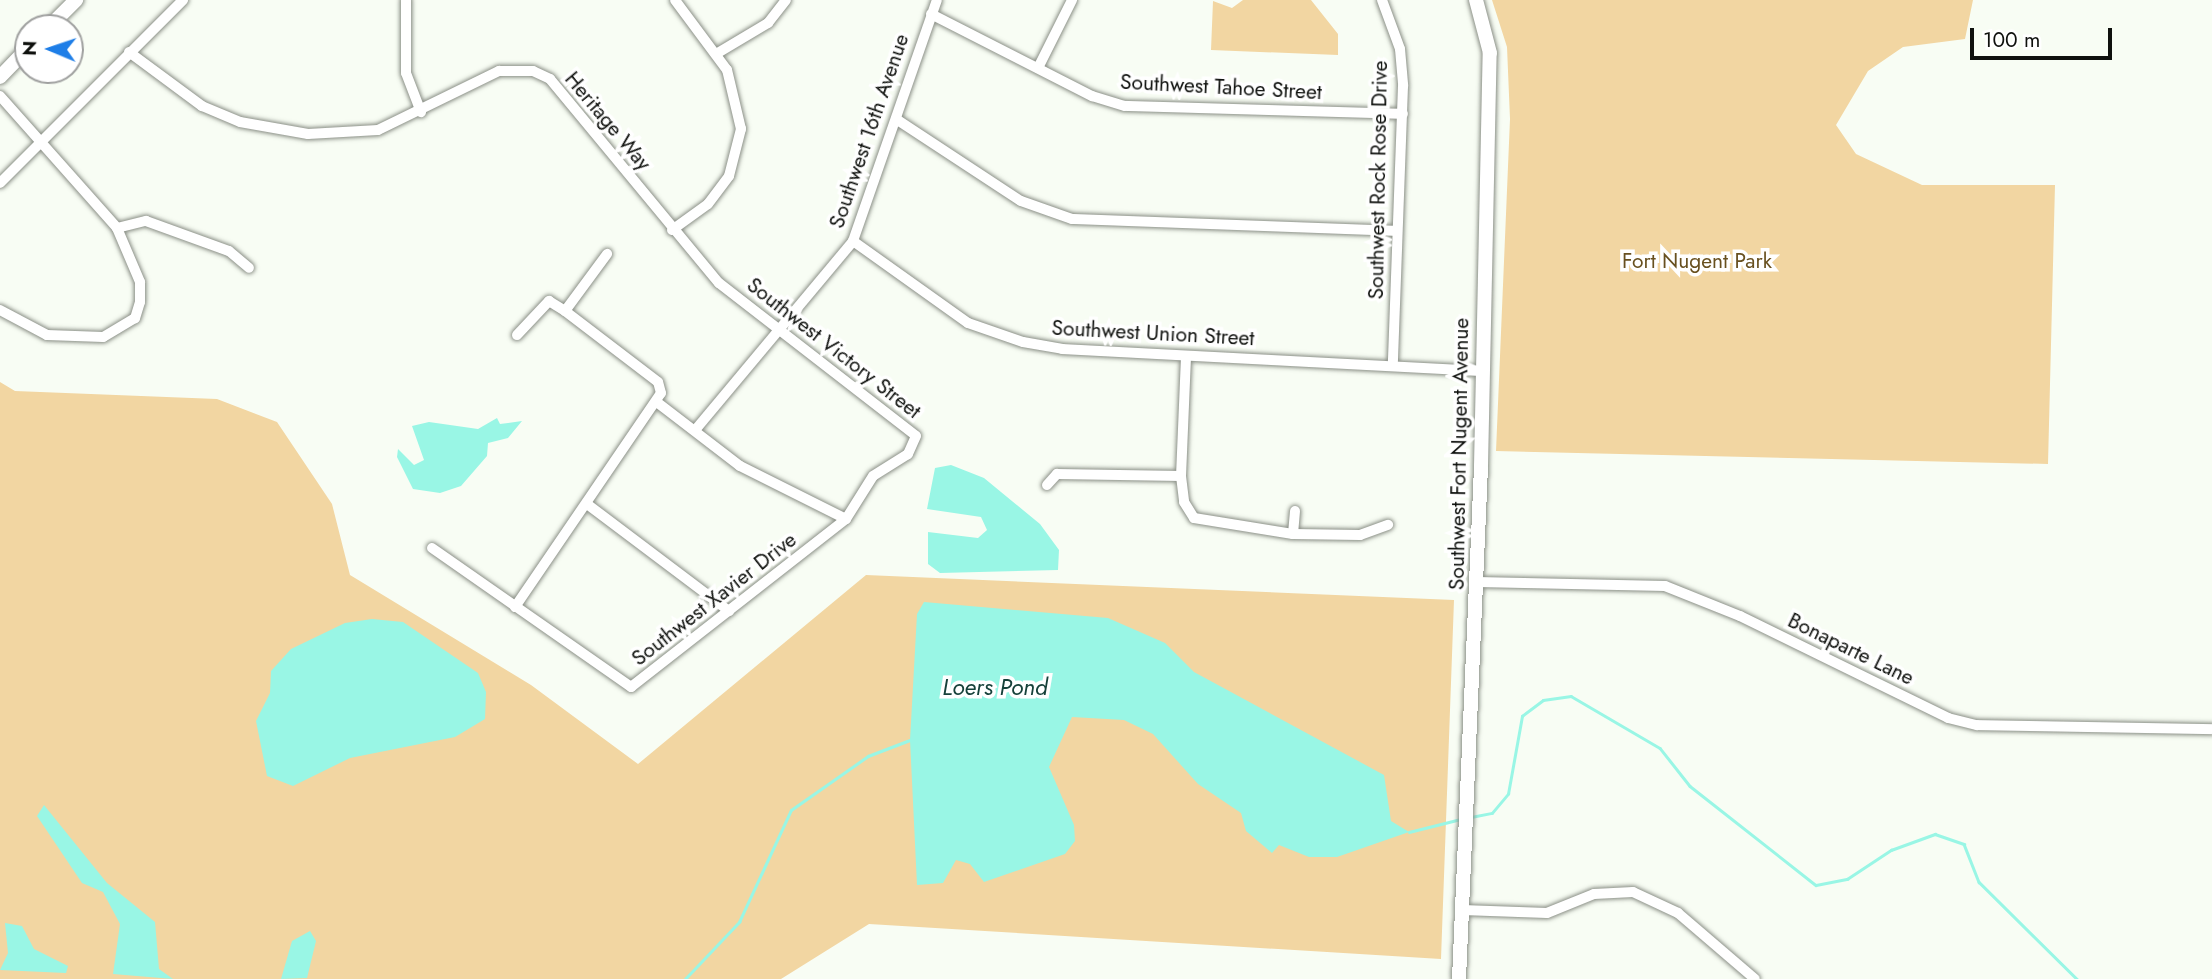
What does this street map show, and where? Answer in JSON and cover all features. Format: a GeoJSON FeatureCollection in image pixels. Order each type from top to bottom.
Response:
{"type":"FeatureCollection","features":[{"type":"Feature","properties":{"kind":"street"},"geometry":{"type":"LineString","coordinates":[[62,14],[76,0]]}},
{"type":"Feature","properties":{"kind":"street"},"geometry":{"type":"LineString","coordinates":[[0,183],[183,0]]}},
{"type":"Feature","properties":{"kind":"street"},"geometry":{"type":"LineString","coordinates":[[406,0],[406,73],[421,112]]}},
{"type":"Feature","properties":{"kind":"street"},"geometry":{"type":"LineString","coordinates":[[672,230],[708,204],[738,154],[738,101],[716,54],[675,0]]}},
{"type":"Feature","properties":{"kind":"street"},"geometry":{"type":"LineString","coordinates":[[716,54],[768,23],[786,0]]}},
{"type":"Feature","properties":{"kind":"street","name":"Southwest 16th Avenue"},"geometry":{"type":"LineString","coordinates":[[696,429],[853,241],[937,0]]}},
{"type":"Feature","properties":{"kind":"street"},"geometry":{"type":"LineString","coordinates":[[1038,68],[1072,0]]}},
{"type":"Feature","properties":{"kind":"street","name":"Southwest Rock Rose Drive"},"geometry":{"type":"LineString","coordinates":[[1382,0],[1400,49],[1403,114],[1395,231],[1393,364]]}},
{"type":"Feature","properties":{"kind":"street","name":"Southwest Fort Nugent Avenue"},"geometry":{"type":"LineString","coordinates":[[1459,979],[1478,582],[1480,371],[1490,53],[1476,0]]}},
{"type":"Feature","properties":{"kind":"street","name":"Southwest Tahoe Street"},"geometry":{"type":"LineString","coordinates":[[931,14],[1038,68],[1125,106],[1403,114]]}},
{"type":"Feature","properties":{"kind":"street","name":"Heritage Way"},"geometry":{"type":"LineString","coordinates":[[129,52],[202,106],[271,129],[344,135],[378,130],[421,112],[499,71],[533,71],[557,85],[672,230]]}},
{"type":"Feature","properties":{"kind":"street"},"geometry":{"type":"LineString","coordinates":[[0,77],[14,62]]}},
{"type":"Feature","properties":{"kind":"street"},"geometry":{"type":"LineString","coordinates":[[0,96],[42,139],[117,228],[140,292],[135,318],[119,332],[47,335],[0,310]]}},
{"type":"Feature","properties":{"kind":"street"},"geometry":{"type":"LineString","coordinates":[[896,119],[1021,201],[1072,219],[1395,231]]}},
{"type":"Feature","properties":{"kind":"street"},"geometry":{"type":"LineString","coordinates":[[117,228],[146,221],[229,251],[249,268]]}},
{"type":"Feature","properties":{"kind":"street","name":"Southwest Victory Street"},"geometry":{"type":"LineString","coordinates":[[672,230],[719,283],[916,436],[908,454],[873,476],[846,519]]}},
{"type":"Feature","properties":{"kind":"street","name":"Southwest Union Street"},"geometry":{"type":"LineString","coordinates":[[853,241],[968,323],[1062,349],[1393,364],[1480,371]]}},
{"type":"Feature","properties":{"kind":"street"},"geometry":{"type":"LineString","coordinates":[[565,311],[607,254]]}},
{"type":"Feature","properties":{"kind":"street"},"geometry":{"type":"LineString","coordinates":[[515,607],[659,403],[658,382],[549,301],[517,335]]}},
{"type":"Feature","properties":{"kind":"street"},"geometry":{"type":"LineString","coordinates":[[1186,356],[1181,476],[1184,502],[1194,519],[1293,534],[1360,535],[1388,525]]}},
{"type":"Feature","properties":{"kind":"street"},"geometry":{"type":"LineString","coordinates":[[659,403],[696,429],[740,466],[846,519]]}},
{"type":"Feature","properties":{"kind":"street"},"geometry":{"type":"LineString","coordinates":[[1047,485],[1057,474],[1181,476]]}},
{"type":"Feature","properties":{"kind":"street"},"geometry":{"type":"LineString","coordinates":[[587,504],[729,611]]}},
{"type":"Feature","properties":{"kind":"street"},"geometry":{"type":"LineString","coordinates":[[1293,534],[1294,511]]}},
{"type":"Feature","properties":{"kind":"street","name":"Southwest Xavier Drive"},"geometry":{"type":"LineString","coordinates":[[432,548],[631,687],[846,519]]}},
{"type":"Feature","properties":{"kind":"street","name":"Bonaparte Lane"},"geometry":{"type":"LineString","coordinates":[[1478,582],[1665,586],[1740,616],[1948,718],[1977,725],[2212,729]]}},
{"type":"Feature","properties":{"kind":"street"},"geometry":{"type":"LineString","coordinates":[[1462,910],[1547,912],[1594,894],[1633,892],[1678,913],[1755,979]]}},
{"type":"Feature","properties":{"kind":"green space"},"geometry":{"type":"Polygon","coordinates":[[[1243,0],[1311,0],[1338,34],[1338,55],[1211,50],[1213,1],[1232,8],[1243,0]]]}},
{"type":"Feature","properties":{"kind":"green space","name":"Fort Nugent Park"},"geometry":{"type":"Polygon","coordinates":[[[1492,0],[1973,0],[1965,39],[1903,47],[1868,71],[1836,125],[1856,154],[1922,185],[2055,185],[2048,464],[1496,451],[1510,119],[1507,47],[1492,0]]]}},
{"type":"Feature","properties":{"kind":"green space"},"geometry":{"type":"Polygon","coordinates":[[[0,382],[15,391],[217,399],[277,422],[332,504],[350,575],[531,685],[638,764],[866,575],[1454,600],[1441,959],[869,924],[781,979],[0,979],[0,382]]]}},
{"type":"Feature","properties":{"kind":"water"},"geometry":{"type":"Polygon","coordinates":[[[497,418],[500,424],[522,421],[508,438],[488,443],[487,456],[461,486],[440,493],[413,489],[397,457],[398,449],[414,465],[424,460],[412,426],[429,422],[478,429],[497,418]]]}},
{"type":"Feature","properties":{"kind":"water"},"geometry":{"type":"Polygon","coordinates":[[[951,465],[984,478],[1040,524],[1059,550],[1058,570],[940,573],[928,564],[928,532],[978,538],[987,530],[981,517],[927,509],[935,468],[951,465]]]}},
{"type":"Feature","properties":{"kind":"water","name":"Loers Pond"},"geometry":{"type":"Polygon","coordinates":[[[924,602],[1108,618],[1165,643],[1194,672],[1384,775],[1391,821],[1409,832],[1337,857],[1309,857],[1279,845],[1272,853],[1246,831],[1241,813],[1198,784],[1153,734],[1124,720],[1072,717],[1049,767],[1074,825],[1075,841],[1065,854],[984,882],[970,864],[956,860],[943,883],[917,885],[910,740],[917,614],[924,602]]]}},
{"type":"Feature","properties":{"kind":"water"},"geometry":{"type":"Polygon","coordinates":[[[372,619],[403,622],[478,673],[486,692],[485,719],[455,737],[350,758],[293,786],[267,776],[256,721],[270,693],[271,671],[291,649],[345,623],[372,619]]]}},
{"type":"Feature","properties":{"kind":"water"},"geometry":{"type":"Polygon","coordinates":[[[44,805],[107,883],[155,922],[159,969],[173,979],[113,974],[120,924],[103,892],[82,883],[37,816],[44,805]]]}},
{"type":"Feature","properties":{"kind":"water"},"geometry":{"type":"Polygon","coordinates":[[[5,923],[22,926],[34,949],[68,966],[66,973],[0,970],[8,953],[5,923]]]}},
{"type":"Feature","properties":{"kind":"water"},"geometry":{"type":"Polygon","coordinates":[[[310,931],[316,941],[307,978],[281,979],[292,941],[310,931]]]}},
{"type":"Feature","properties":{"kind":"waterway"},"geometry":{"type":"LineString","coordinates":[[1471,817],[1492,813],[1508,794],[1522,716],[1543,700],[1571,696],[1660,748],[1690,786],[1816,885],[1847,879],[1891,850],[1935,834],[1964,844],[1979,882],[2077,979]]}},
{"type":"Feature","properties":{"kind":"waterway"},"geometry":{"type":"LineString","coordinates":[[685,979],[739,922],[791,810],[868,756],[910,740]]}},
{"type":"Feature","properties":{"kind":"waterway"},"geometry":{"type":"LineString","coordinates":[[1409,832],[1461,819]]}}]}
